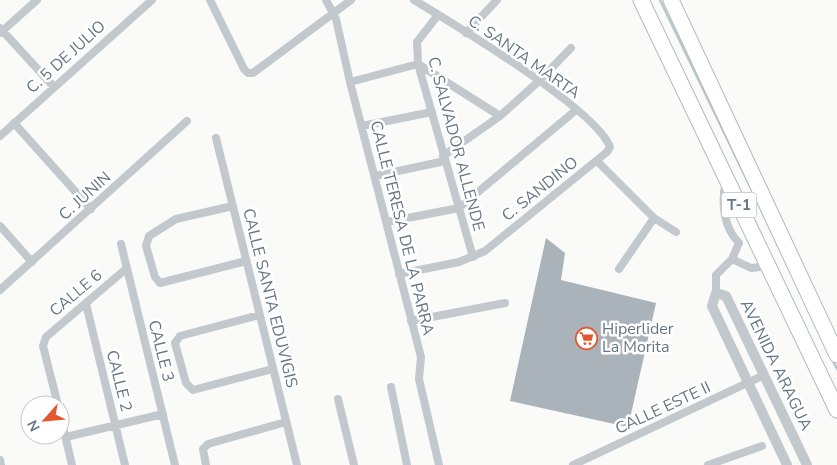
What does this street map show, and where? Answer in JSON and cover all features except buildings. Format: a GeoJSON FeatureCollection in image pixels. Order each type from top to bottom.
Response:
{"type":"FeatureCollection","features":[{"type":"Feature","properties":{"kind":"highway","name":"T-1"},"geometry":{"type":"LineString","coordinates":[[641,0],[837,410]]}},
{"type":"Feature","properties":{"kind":"highway","name":"T-1"},"geometry":{"type":"LineString","coordinates":[[671,0],[837,355]]}},
{"type":"Feature","properties":{"kind":"street"},"geometry":{"type":"LineString","coordinates":[[37,0],[1,31],[54,87]]}},
{"type":"Feature","properties":{"kind":"street","name":"C. 5 DE JULIO"},"geometry":{"type":"LineString","coordinates":[[0,136],[152,0]]}},
{"type":"Feature","properties":{"kind":"street"},"geometry":{"type":"LineString","coordinates":[[210,0],[244,69],[248,72],[259,69],[351,0]]}},
{"type":"Feature","properties":{"kind":"street","name":"CALLE TERESA DE LA PARRA"},"geometry":{"type":"LineString","coordinates":[[326,0],[333,12],[411,321],[422,357],[419,379],[439,465]]}},
{"type":"Feature","properties":{"kind":"street","name":"C. SANTA MARTA"},"geometry":{"type":"LineString","coordinates":[[414,0],[539,81],[576,110],[607,140],[610,147]]}},
{"type":"Feature","properties":{"kind":"street"},"geometry":{"type":"LineString","coordinates":[[466,33],[497,0]]}},
{"type":"Feature","properties":{"kind":"street","name":"C. SALVADOR ALLENDE"},"geometry":{"type":"LineString","coordinates":[[438,14],[417,42],[418,64],[473,257]]}},
{"type":"Feature","properties":{"kind":"street"},"geometry":{"type":"LineString","coordinates":[[374,176],[444,159],[500,116],[539,81],[570,48]]}},
{"type":"Feature","properties":{"kind":"street"},"geometry":{"type":"LineString","coordinates":[[350,82],[418,64],[500,116]]}},
{"type":"Feature","properties":{"kind":"street"},"geometry":{"type":"LineString","coordinates":[[387,222],[459,208],[576,110]]}},
{"type":"Feature","properties":{"kind":"street"},"geometry":{"type":"LineString","coordinates":[[362,126],[432,112]]}},
{"type":"Feature","properties":{"kind":"street","name":"C. JUNIN"},"geometry":{"type":"LineString","coordinates":[[0,290],[187,121]]}},
{"type":"Feature","properties":{"kind":"street"},"geometry":{"type":"LineString","coordinates":[[14,123],[91,208]]}},
{"type":"Feature","properties":{"kind":"street","name":"CALLE SANTA EDUVIGIS"},"geometry":{"type":"LineString","coordinates":[[216,138],[297,465]]}},
{"type":"Feature","properties":{"kind":"street","name":"C. SANDINO"},"geometry":{"type":"LineString","coordinates":[[399,274],[473,257],[485,251],[597,161],[610,147]]}},
{"type":"Feature","properties":{"kind":"street"},"geometry":{"type":"LineString","coordinates":[[597,161],[654,218],[676,232]]}},
{"type":"Feature","properties":{"kind":"street"},"geometry":{"type":"LineString","coordinates":[[727,180],[722,205],[731,233],[740,243]]}},
{"type":"Feature","properties":{"kind":"street"},"geometry":{"type":"LineString","coordinates":[[233,206],[176,219],[148,239],[146,246],[158,282],[163,283],[246,261]]}},
{"type":"Feature","properties":{"kind":"street"},"geometry":{"type":"LineString","coordinates":[[619,269],[654,218]]}},
{"type":"Feature","properties":{"kind":"street"},"geometry":{"type":"LineString","coordinates":[[0,226],[32,262]]}},
{"type":"Feature","properties":{"kind":"street"},"geometry":{"type":"LineString","coordinates":[[716,293],[716,275],[732,259],[750,227]]}},
{"type":"Feature","properties":{"kind":"street","name":"CALLE 3"},"geometry":{"type":"LineString","coordinates":[[121,244],[175,465]]}},
{"type":"Feature","properties":{"kind":"street"},"geometry":{"type":"LineString","coordinates":[[732,259],[752,268],[768,266]]}},
{"type":"Feature","properties":{"kind":"street","name":"CALLE 6"},"geometry":{"type":"LineString","coordinates":[[56,395],[44,341],[49,333],[127,268]]}},
{"type":"Feature","properties":{"kind":"street","name":"AVENIDA ARAGUA"},"geometry":{"type":"LineString","coordinates":[[787,465],[712,306],[716,293],[726,296],[807,465]]}},
{"type":"Feature","properties":{"kind":"street"},"geometry":{"type":"LineString","coordinates":[[411,321],[505,303]]}},
{"type":"Feature","properties":{"kind":"street","name":"CALLE 2"},"geometry":{"type":"LineString","coordinates":[[86,304],[125,465]]}},
{"type":"Feature","properties":{"kind":"street"},"geometry":{"type":"LineString","coordinates":[[259,315],[177,339],[176,343],[189,387],[193,390],[273,368]]}},
{"type":"Feature","properties":{"kind":"street","name":"CALLE ESTE II"},"geometry":{"type":"LineString","coordinates":[[573,465],[764,375]]}},
{"type":"Feature","properties":{"kind":"street"},"geometry":{"type":"LineString","coordinates":[[391,387],[407,465]]}},
{"type":"Feature","properties":{"kind":"street"},"geometry":{"type":"LineString","coordinates":[[338,399],[354,465]]}},
{"type":"Feature","properties":{"kind":"street"},"geometry":{"type":"LineString","coordinates":[[70,436],[162,414]]}},
{"type":"Feature","properties":{"kind":"street"},"geometry":{"type":"LineString","coordinates":[[206,465],[204,447],[208,444],[286,422]]}},
{"type":"Feature","properties":{"kind":"street"},"geometry":{"type":"LineString","coordinates":[[68,445],[72,465]]}},
{"type":"Feature","properties":{"kind":"street"},"geometry":{"type":"LineString","coordinates":[[708,465],[762,446]]}},
{"type":"Feature","properties":{"kind":"street"},"geometry":{"type":"LineString","coordinates":[[731,457],[734,465]]}},
{"type":"Feature","properties":{"kind":"street"},"geometry":{"type":"LineString","coordinates":[[0,460],[1,465]]}},
{"type":"Feature","properties":{"kind":"waterway"},"geometry":{"type":"LineString","coordinates":[[660,0],[760,207]]}},
{"type":"Feature","properties":{"kind":"waterway"},"geometry":{"type":"LineString","coordinates":[[832,359],[837,369]]}},
{"type":"Feature","properties":{"kind":"place","name":"Hiperlider La Morita"},"geometry":{"type":"Point","coordinates":[586,338]}}]}
